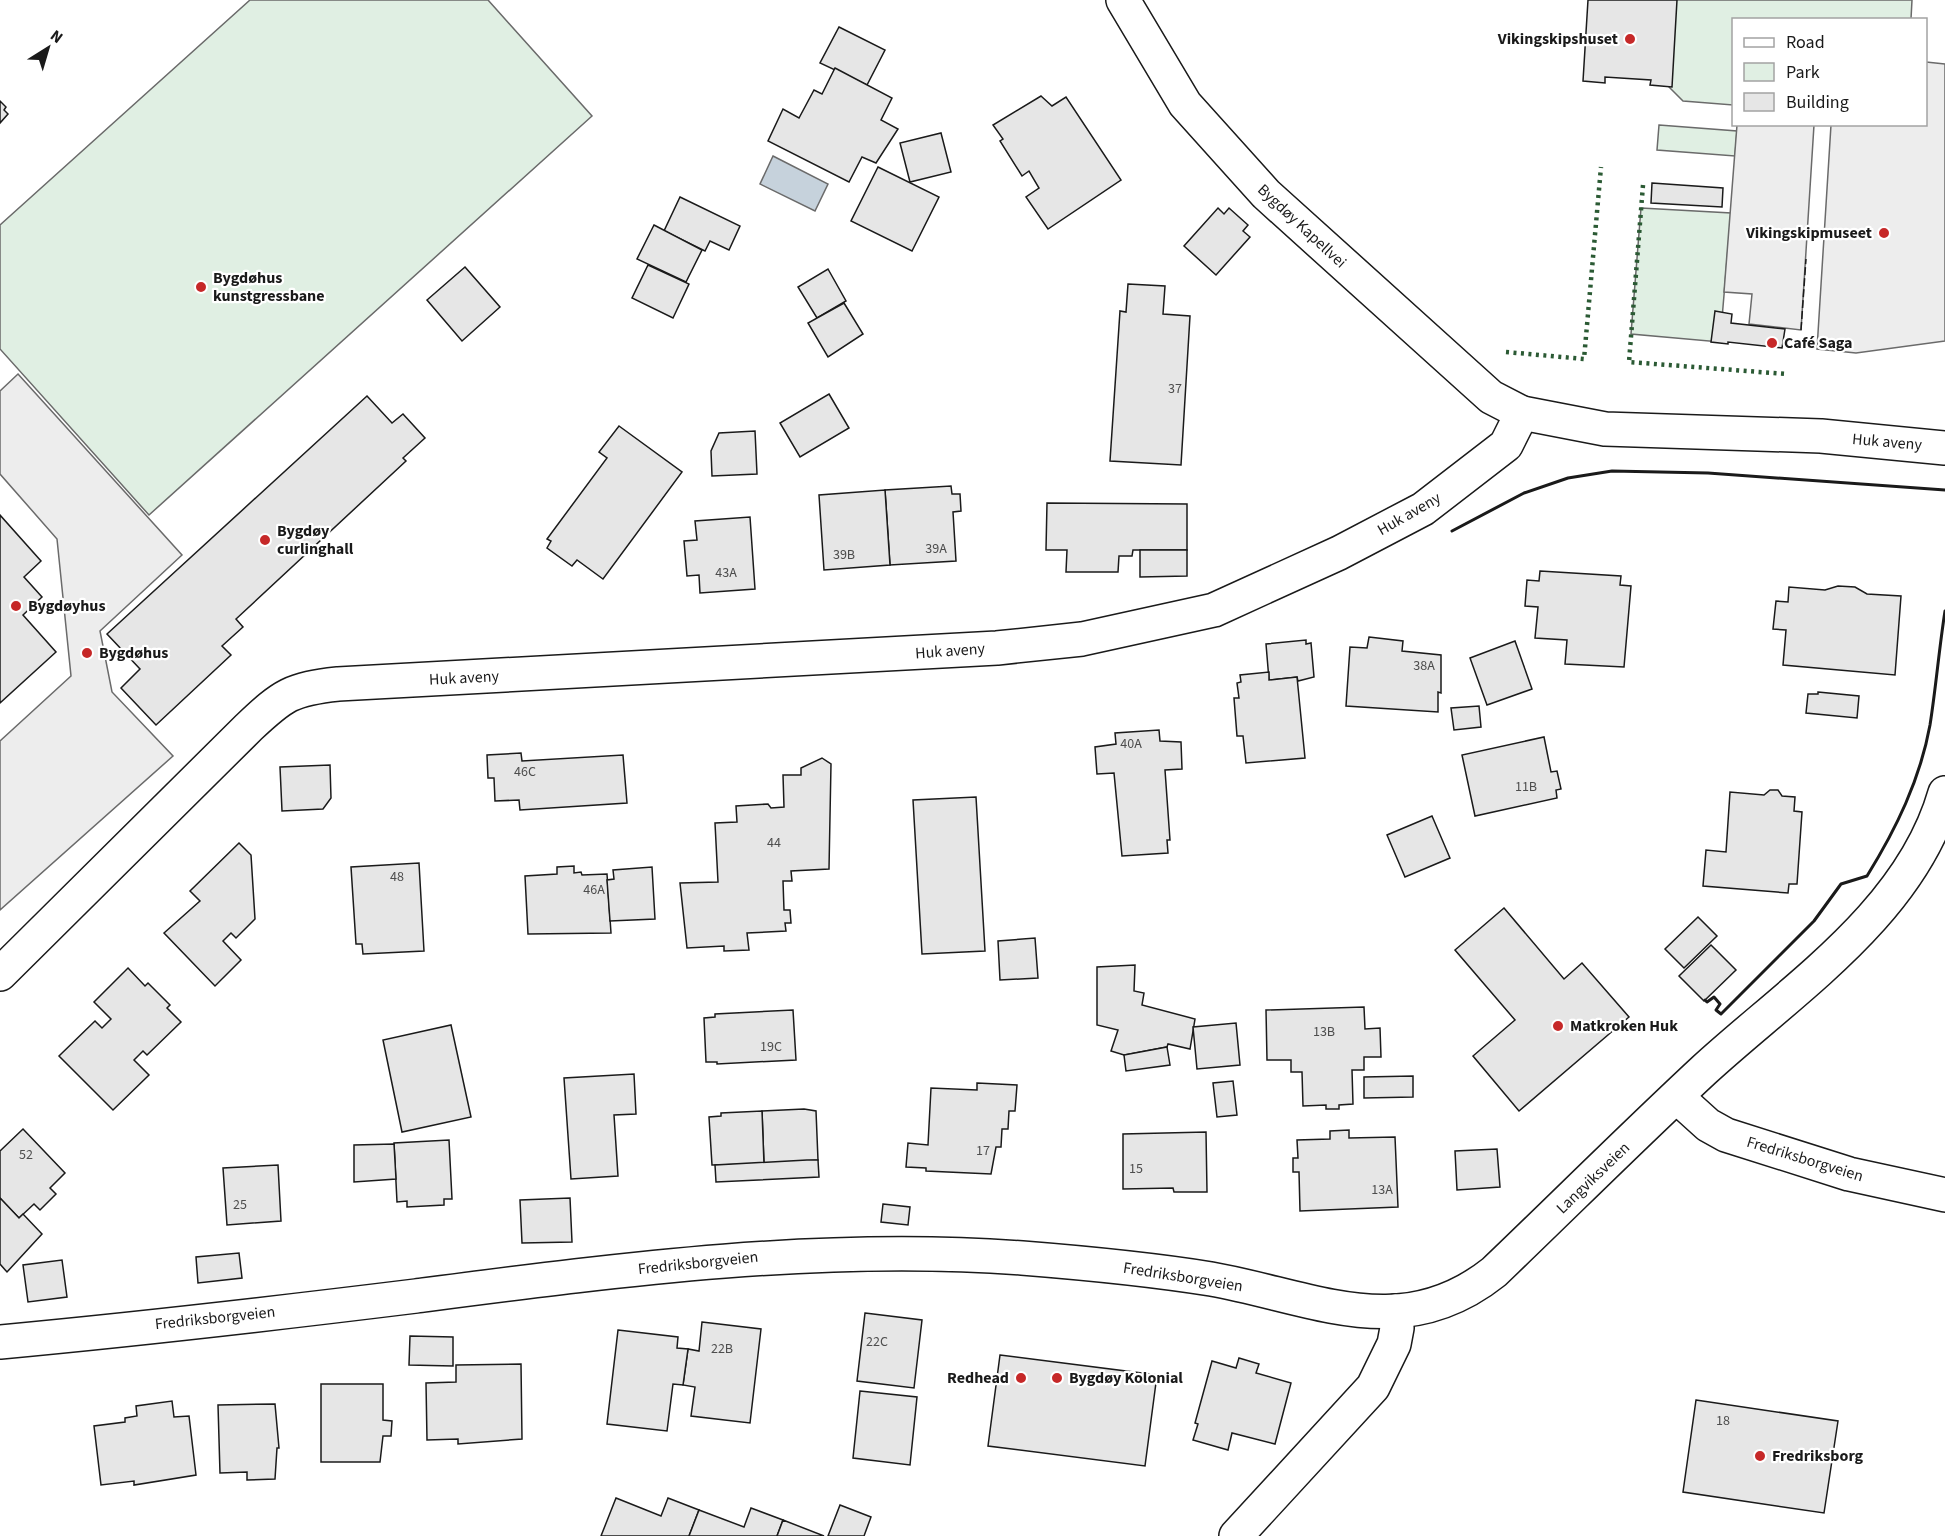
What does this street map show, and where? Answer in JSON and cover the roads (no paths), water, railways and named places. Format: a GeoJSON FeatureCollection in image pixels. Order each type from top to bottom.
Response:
{"type":"FeatureCollection","features":[{"type":"Feature","properties":{"kind":"street","name":"Bygdøy Kapellvei"},"geometry":{"type":"LineString","coordinates":[[1123,0],[1185,104],[1266,194],[1491,397],[1522,413]]}},
{"type":"Feature","properties":{"kind":"street","name":"Huk aveny"},"geometry":{"type":"LineString","coordinates":[[0,974],[278,699],[301,688],[373,682],[997,648],[1082,639],[1214,610],[1339,553],[1423,509],[1506,445],[1522,413],[1605,429],[1821,436],[1945,448]]}},
{"type":"Feature","properties":{"kind":"street","name":"Langviksveien"},"geometry":{"type":"LineString","coordinates":[[1396,1311],[1449,1301],[1471,1290],[1494,1272],[1677,1097],[1879,911],[1906,877],[1917,858],[1945,793]]}},
{"type":"Feature","properties":{"kind":"street","name":"Fredriksborgveien"},"geometry":{"type":"LineString","coordinates":[[1677,1097],[1708,1125],[1726,1135],[1849,1174],[1945,1195]]}},
{"type":"Feature","properties":{"kind":"street","name":"Fredriksborgveien"},"geometry":{"type":"LineString","coordinates":[[0,1342],[357,1303],[589,1274],[768,1256],[924,1255],[1031,1259],[1150,1270],[1214,1280],[1339,1308],[1370,1313],[1396,1311]]}},
{"type":"Feature","properties":{"kind":"street"},"geometry":{"type":"LineString","coordinates":[[1236,1536],[1373,1387],[1394,1344],[1397,1328],[1396,1311]]}},
{"type":"Feature","properties":{"kind":"place","name":"Vikingskipshuset"},"geometry":{"type":"Point","coordinates":[1630,39]}},
{"type":"Feature","properties":{"kind":"place","name":"Vikingskipmuseet"},"geometry":{"type":"Point","coordinates":[1884,233]}},
{"type":"Feature","properties":{"kind":"place","name":"Bygdøhus kunstgressbane"},"geometry":{"type":"Point","coordinates":[201,287]}},
{"type":"Feature","properties":{"kind":"place","name":"Café Saga"},"geometry":{"type":"Point","coordinates":[1772,343]}},
{"type":"Feature","properties":{"kind":"place","name":"Bygdøy curlinghall"},"geometry":{"type":"Point","coordinates":[265,540]}},
{"type":"Feature","properties":{"kind":"place","name":"Bygdøyhus"},"geometry":{"type":"Point","coordinates":[16,606]}},
{"type":"Feature","properties":{"kind":"place","name":"Bygdøhus"},"geometry":{"type":"Point","coordinates":[87,653]}},
{"type":"Feature","properties":{"kind":"place","name":"Matkroken Huk"},"geometry":{"type":"Point","coordinates":[1558,1026]}},
{"type":"Feature","properties":{"kind":"place","name":"Redhead"},"geometry":{"type":"Point","coordinates":[1021,1378]}},
{"type":"Feature","properties":{"kind":"place","name":"Bygdøy Kolonial"},"geometry":{"type":"Point","coordinates":[1057,1378]}},
{"type":"Feature","properties":{"kind":"place","name":"Fredriksborg"},"geometry":{"type":"Point","coordinates":[1760,1456]}}]}
